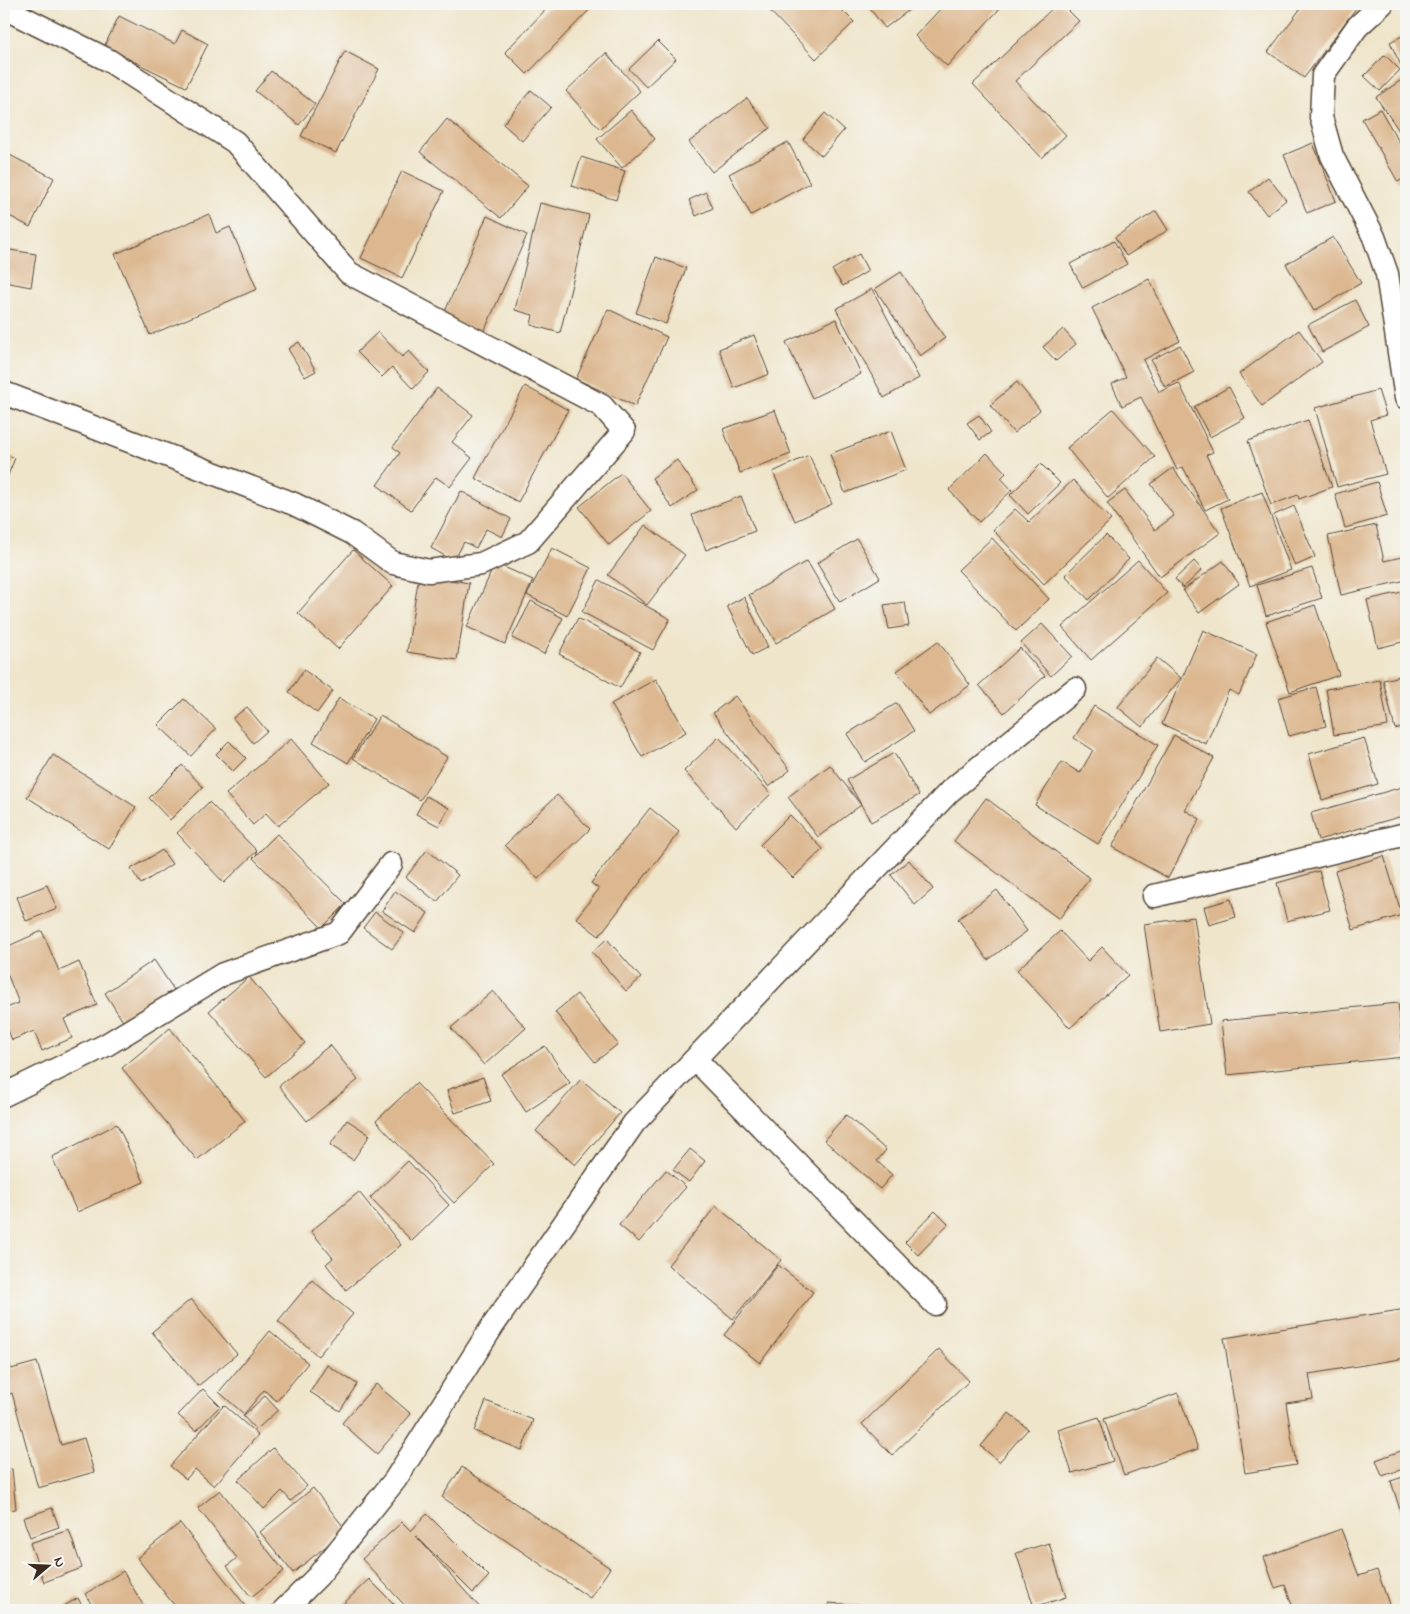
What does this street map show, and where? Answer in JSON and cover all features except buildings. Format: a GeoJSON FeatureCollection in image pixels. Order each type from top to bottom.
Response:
{"type":"FeatureCollection","features":[{"type":"Feature","properties":{"kind":"street"},"geometry":{"type":"LineString","coordinates":[[1382,4],[1358,27],[1323,75],[1321,117],[1332,156],[1374,237],[1387,274],[1406,398]]}},
{"type":"Feature","properties":{"kind":"street"},"geometry":{"type":"LineString","coordinates":[[4,8],[108,60],[235,142],[349,273],[602,406],[624,431],[528,542],[481,564],[429,571],[394,563],[352,533],[294,504],[4,393]]}},
{"type":"Feature","properties":{"kind":"street"},"geometry":{"type":"LineString","coordinates":[[284,1610],[318,1576],[395,1480],[492,1327],[634,1122],[696,1060],[950,791],[1075,688]]}},
{"type":"Feature","properties":{"kind":"street"},"geometry":{"type":"LineString","coordinates":[[1154,896],[1406,834]]}},
{"type":"Feature","properties":{"kind":"street"},"geometry":{"type":"LineString","coordinates":[[4,1095],[106,1045],[223,974],[339,933],[391,864]]}},
{"type":"Feature","properties":{"kind":"street"},"geometry":{"type":"LineString","coordinates":[[696,1060],[935,1304]]}}]}
